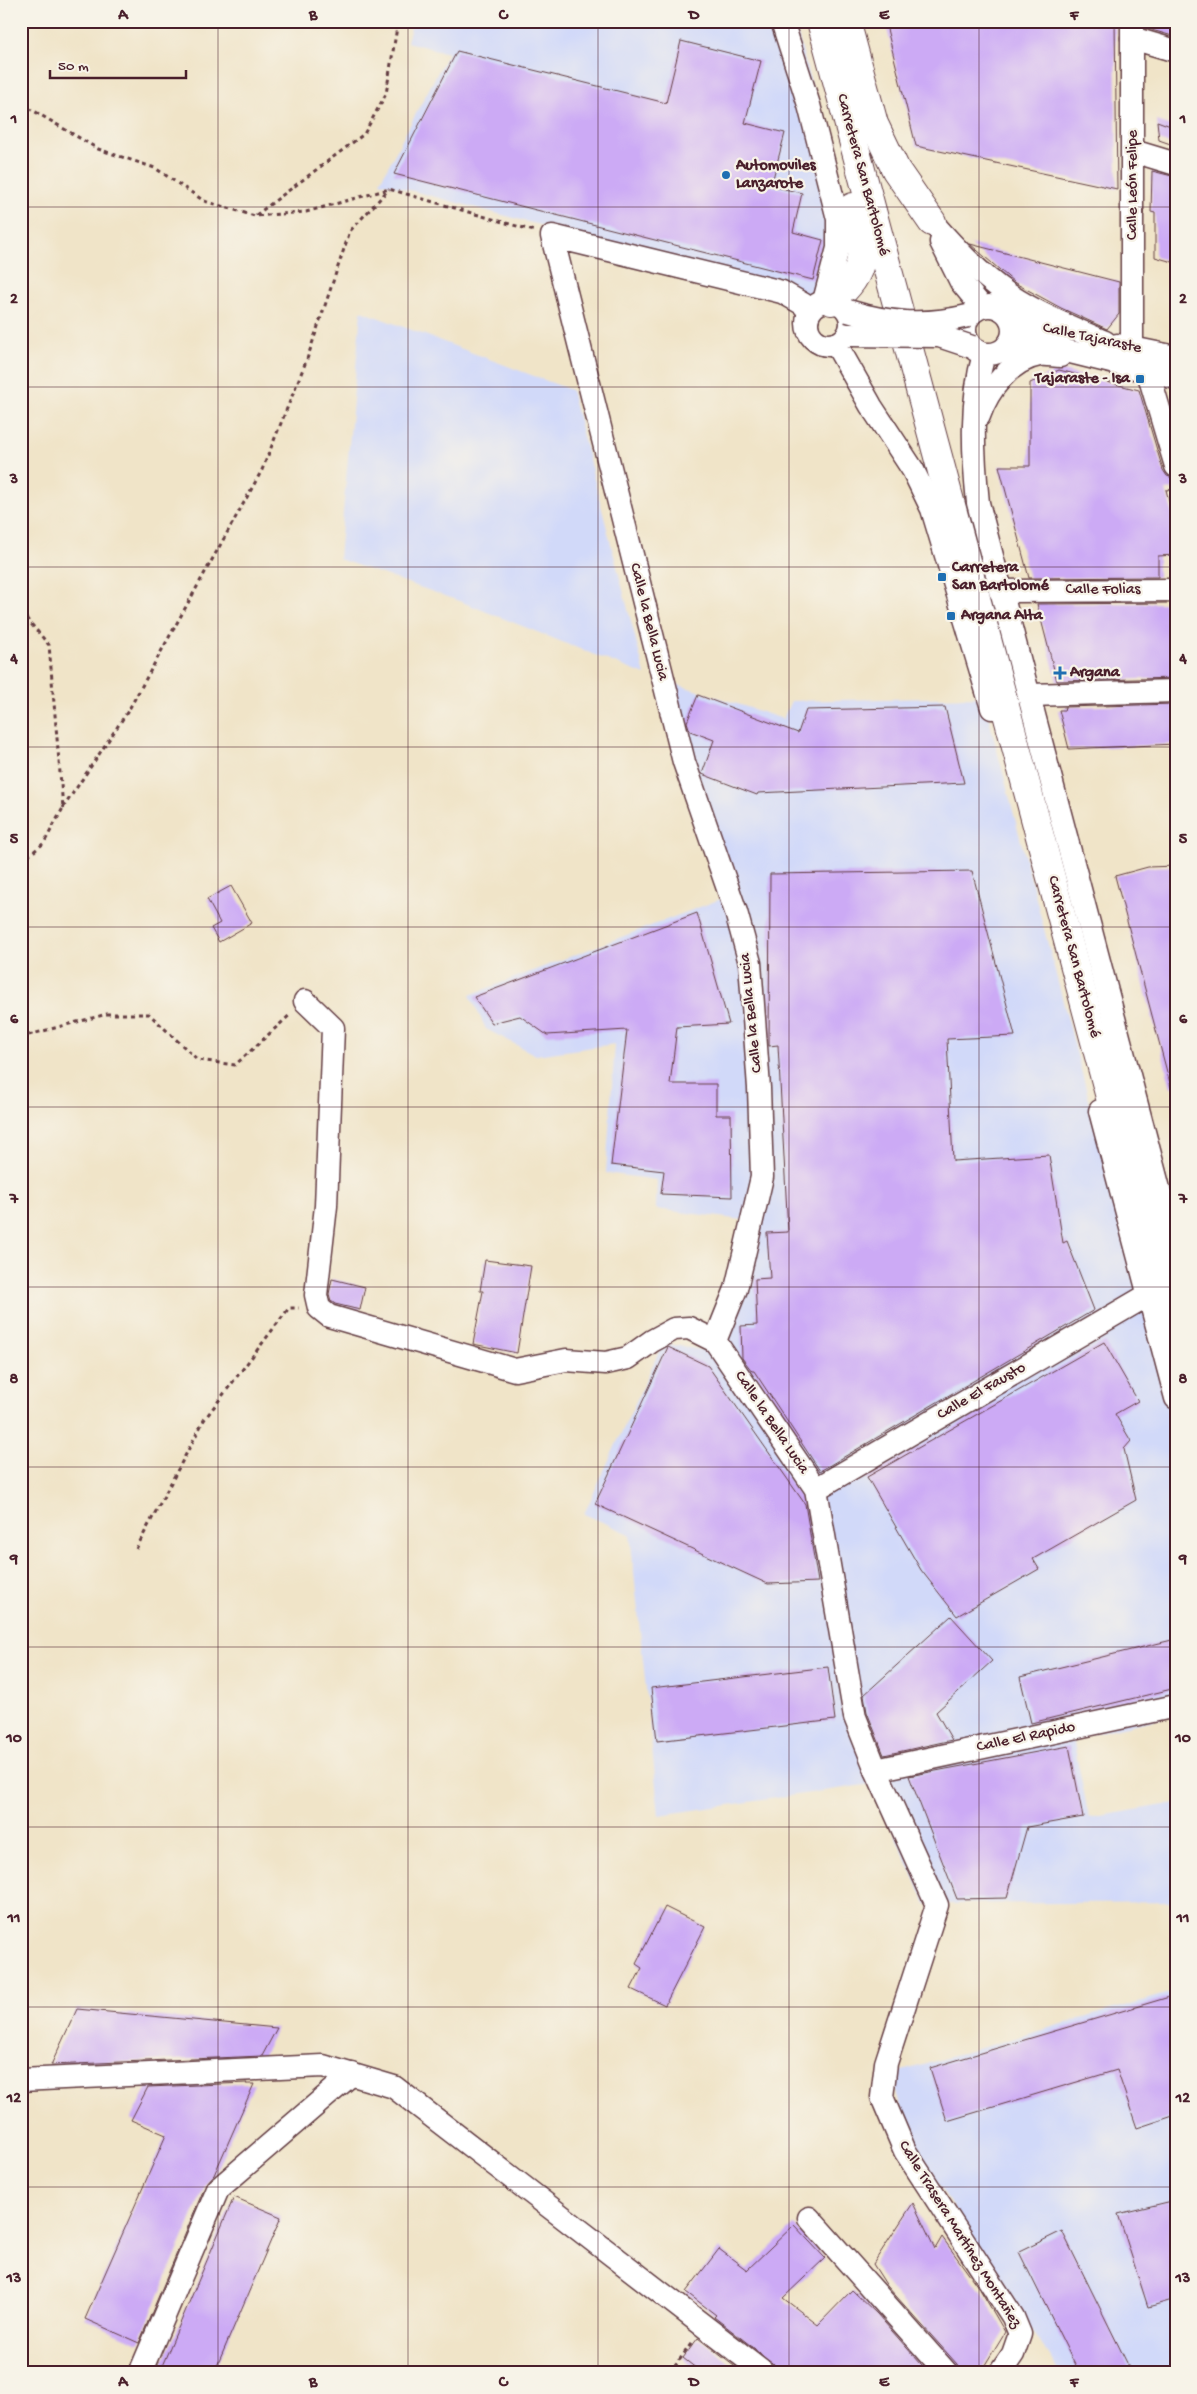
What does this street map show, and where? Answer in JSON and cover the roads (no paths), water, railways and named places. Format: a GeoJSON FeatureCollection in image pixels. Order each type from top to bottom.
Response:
{"type":"FeatureCollection","features":[{"type":"Feature","properties":{"kind":"main road"},"geometry":{"type":"LineString","coordinates":[[806,21],[860,236],[862,258],[855,278],[848,289],[828,306]]}},
{"type":"Feature","properties":{"kind":"main road","name":"Carretera San Bartolomé"},"geometry":{"type":"LineString","coordinates":[[821,21],[1176,1343]]}},
{"type":"Feature","properties":{"kind":"main road","name":"Carretera San Bartolomé"},"geometry":{"type":"LineString","coordinates":[[831,21],[992,628],[1176,1303]]}},
{"type":"Feature","properties":{"kind":"main road"},"geometry":{"type":"LineString","coordinates":[[846,21],[874,124],[896,170],[932,222]]}},
{"type":"Feature","properties":{"kind":"main road"},"geometry":{"type":"LineString","coordinates":[[1155,1226],[1176,1285]]}},
{"type":"Feature","properties":{"kind":"street"},"geometry":{"type":"LineString","coordinates":[[782,21],[809,105],[838,219],[838,248],[828,306]]}},
{"type":"Feature","properties":{"kind":"street"},"geometry":{"type":"LineString","coordinates":[[1132,30],[1176,51]]}},
{"type":"Feature","properties":{"kind":"street","name":"Calle León Felipe"},"geometry":{"type":"LineString","coordinates":[[1132,30],[1132,348]]}},
{"type":"Feature","properties":{"kind":"street"},"geometry":{"type":"LineString","coordinates":[[1133,151],[1176,164]]}},
{"type":"Feature","properties":{"kind":"street"},"geometry":{"type":"LineString","coordinates":[[932,222],[975,311]]}},
{"type":"Feature","properties":{"kind":"street"},"geometry":{"type":"LineString","coordinates":[[932,222],[979,271],[1007,293],[1054,320],[1105,342]]}},
{"type":"Feature","properties":{"kind":"street","name":"Calle la Bella Lucia"},"geometry":{"type":"LineString","coordinates":[[828,306],[803,304],[782,292],[552,236],[684,762],[736,912],[750,963],[759,1088],[762,1177],[736,1289],[715,1341],[816,1489],[855,1717],[876,1770]]}},
{"type":"Feature","properties":{"kind":"street"},"geometry":{"type":"LineString","coordinates":[[828,306],[851,319],[842,340]]}},
{"type":"Feature","properties":{"kind":"street"},"geometry":{"type":"LineString","coordinates":[[828,306],[868,317],[912,323],[940,323],[975,311],[998,307],[1010,318],[1014,332],[1007,346],[997,353],[978,351],[938,336],[842,340],[821,344],[809,334],[807,319],[828,306]]}},
{"type":"Feature","properties":{"kind":"street"},"geometry":{"type":"LineString","coordinates":[[975,311],[964,332],[978,351]]}},
{"type":"Feature","properties":{"kind":"street","name":"Calle Tajaraste"},"geometry":{"type":"LineString","coordinates":[[1010,318],[1026,325],[1176,356]]}},
{"type":"Feature","properties":{"kind":"street","name":"Carretera San Bartolomé"},"geometry":{"type":"LineString","coordinates":[[842,340],[871,406],[912,470],[932,509],[990,700],[1176,1398]]}},
{"type":"Feature","properties":{"kind":"street","name":"Calle Tajaraste"},"geometry":{"type":"LineString","coordinates":[[1007,346],[1022,342],[1034,343],[1086,358],[1176,378]]}},
{"type":"Feature","properties":{"kind":"street","name":"Carretera San Bartolomé"},"geometry":{"type":"LineString","coordinates":[[978,351],[974,453],[978,503],[1176,1253]]}},
{"type":"Feature","properties":{"kind":"street"},"geometry":{"type":"LineString","coordinates":[[975,427],[981,409],[996,384],[1011,368],[1040,355],[1086,358]]}},
{"type":"Feature","properties":{"kind":"street"},"geometry":{"type":"LineString","coordinates":[[1148,372],[1176,466]]}},
{"type":"Feature","properties":{"kind":"street","name":"Calle Folias"},"geometry":{"type":"LineString","coordinates":[[1000,590],[1176,590]]}},
{"type":"Feature","properties":{"kind":"street"},"geometry":{"type":"LineString","coordinates":[[1029,695],[1176,691]]}},
{"type":"Feature","properties":{"kind":"street"},"geometry":{"type":"LineString","coordinates":[[305,1000],[333,1028],[326,1206],[316,1295],[319,1308],[329,1316],[515,1370],[566,1360],[606,1363],[628,1358],[652,1341],[674,1329],[689,1328],[715,1341]]}},
{"type":"Feature","properties":{"kind":"street","name":"Calle El Fausto"},"geometry":{"type":"LineString","coordinates":[[816,1489],[1148,1295]]}},
{"type":"Feature","properties":{"kind":"street","name":"Calle El Rapido"},"geometry":{"type":"LineString","coordinates":[[876,1770],[1176,1706]]}},
{"type":"Feature","properties":{"kind":"street","name":"Calle Trasera Martínez Montañez"},"geometry":{"type":"LineString","coordinates":[[876,1770],[937,1905],[886,2063],[882,2097],[905,2152],[1013,2318],[1020,2334],[1013,2354],[1000,2373]]}},
{"type":"Feature","properties":{"kind":"street"},"geometry":{"type":"LineString","coordinates":[[21,2080],[323,2066],[394,2087],[765,2373]]}},
{"type":"Feature","properties":{"kind":"street"},"geometry":{"type":"LineString","coordinates":[[140,2373],[218,2189],[352,2074]]}},
{"type":"Feature","properties":{"kind":"street"},"geometry":{"type":"LineString","coordinates":[[809,2218],[947,2373]]}},
{"type":"Feature","properties":{"kind":"place","name":"Automoviles Lanzarote"},"geometry":{"type":"Point","coordinates":[726,175]}},
{"type":"Feature","properties":{"kind":"place","name":"Tajaraste - Isa"},"geometry":{"type":"Point","coordinates":[1140,379]}},
{"type":"Feature","properties":{"kind":"place","name":"Carretera San Bartolomé"},"geometry":{"type":"Point","coordinates":[942,577]}},
{"type":"Feature","properties":{"kind":"place","name":"Argana Alta"},"geometry":{"type":"Point","coordinates":[951,616]}},
{"type":"Feature","properties":{"kind":"place","name":"Argana"},"geometry":{"type":"Point","coordinates":[1060,673]}}]}
